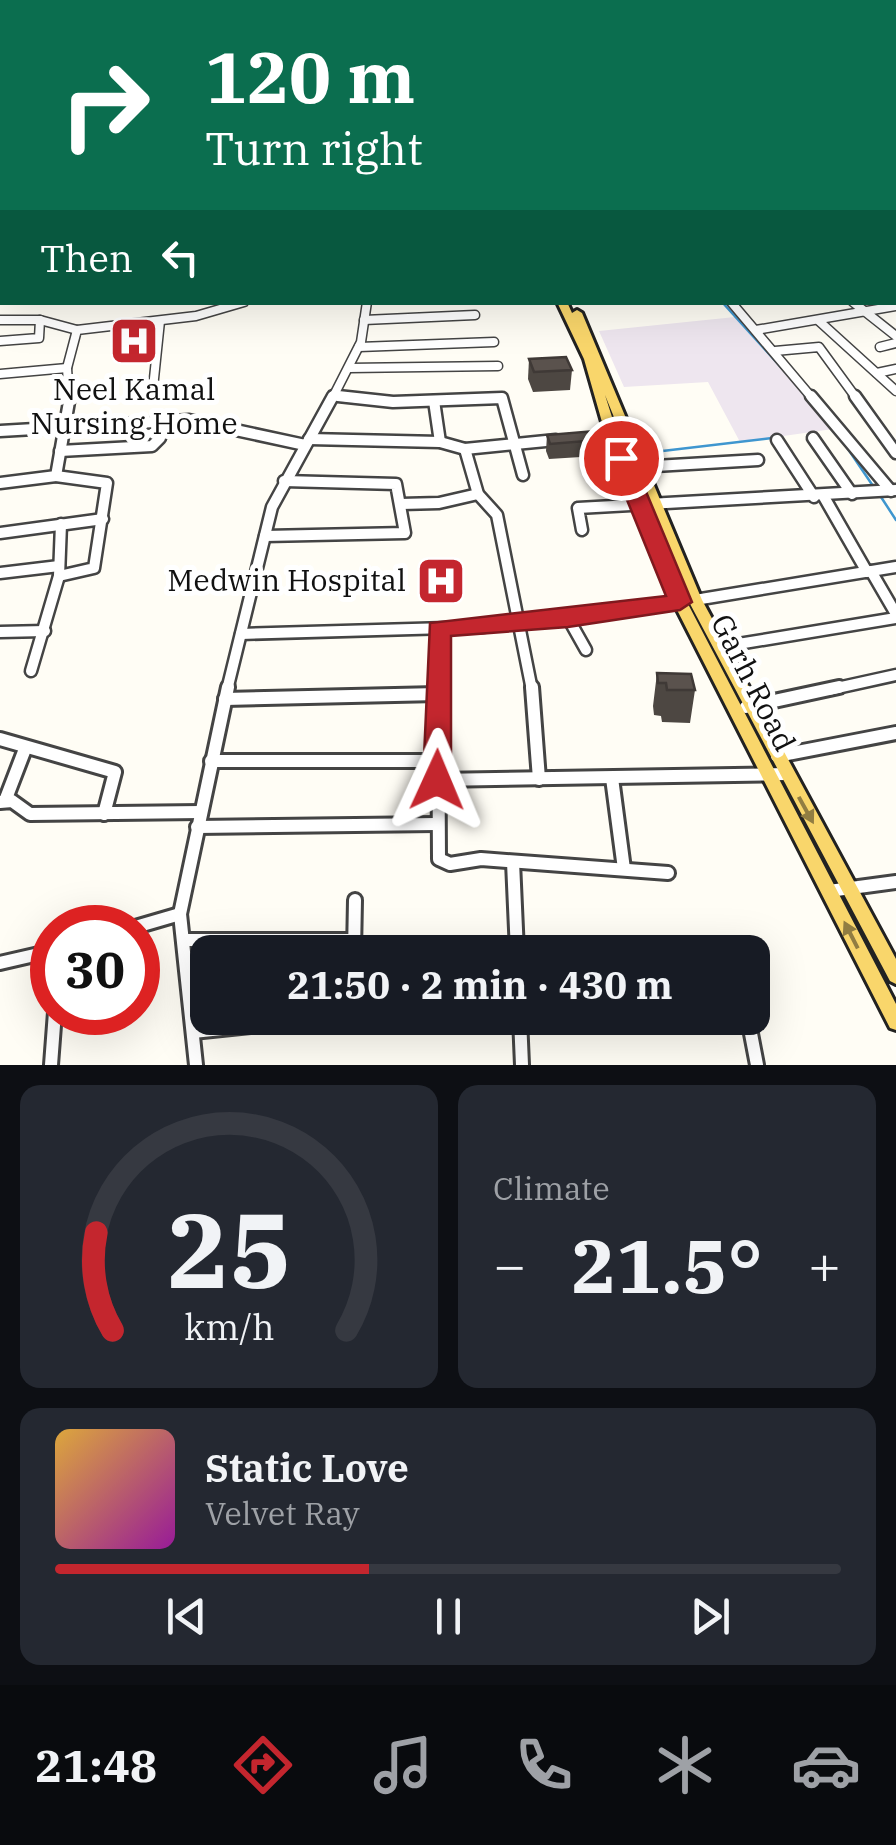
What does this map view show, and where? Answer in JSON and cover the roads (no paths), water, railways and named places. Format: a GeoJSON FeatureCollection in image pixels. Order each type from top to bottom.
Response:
{"type":"FeatureCollection","features":[{"type":"Feature","properties":{"kind":"main road","name":"Garh Road"},"geometry":{"type":"LineString","coordinates":[[564,305],[582,330]]}},
{"type":"Feature","properties":{"kind":"main road","name":"Garh Road"},"geometry":{"type":"LineString","coordinates":[[572,305],[649,528],[778,774],[896,976]]}},
{"type":"Feature","properties":{"kind":"main road","name":"Garh Road"},"geometry":{"type":"LineString","coordinates":[[619,436],[638,467],[664,527],[688,601]]}},
{"type":"Feature","properties":{"kind":"main road"},"geometry":{"type":"LineString","coordinates":[[649,528],[664,527]]}},
{"type":"Feature","properties":{"kind":"main road","name":"Garh Road"},"geometry":{"type":"LineString","coordinates":[[699,623],[720,647],[743,707]]}},
{"type":"Feature","properties":{"kind":"main road","name":"Garh Road"},"geometry":{"type":"LineString","coordinates":[[758,736],[777,756],[778,774],[829,891],[896,1022]]}},
{"type":"Feature","properties":{"kind":"street"},"geometry":{"type":"LineString","coordinates":[[0,320],[40,320],[77,330],[160,320],[226,305]]}},
{"type":"Feature","properties":{"kind":"street"},"geometry":{"type":"LineString","coordinates":[[190,1004],[180,914],[240,634],[265,536],[284,481],[350,368],[359,346],[366,305]]}},
{"type":"Feature","properties":{"kind":"street"},"geometry":{"type":"LineString","coordinates":[[734,305],[890,491]]}},
{"type":"Feature","properties":{"kind":"street"},"geometry":{"type":"LineString","coordinates":[[857,305],[896,336]]}},
{"type":"Feature","properties":{"kind":"street"},"geometry":{"type":"LineString","coordinates":[[756,330],[896,306]]}},
{"type":"Feature","properties":{"kind":"street"},"geometry":{"type":"LineString","coordinates":[[364,320],[476,315]]}},
{"type":"Feature","properties":{"kind":"street"},"geometry":{"type":"LineString","coordinates":[[0,340],[40,338],[40,320]]}},
{"type":"Feature","properties":{"kind":"street"},"geometry":{"type":"LineString","coordinates":[[154,388],[160,320]]}},
{"type":"Feature","properties":{"kind":"street"},"geometry":{"type":"LineString","coordinates":[[819,322],[896,391]]}},
{"type":"Feature","properties":{"kind":"street"},"geometry":{"type":"LineString","coordinates":[[56,476],[71,388],[67,368],[77,330]]}},
{"type":"Feature","properties":{"kind":"street"},"geometry":{"type":"LineString","coordinates":[[359,346],[494,342]]}},
{"type":"Feature","properties":{"kind":"street"},"geometry":{"type":"LineString","coordinates":[[880,347],[896,343]]}},
{"type":"Feature","properties":{"kind":"street"},"geometry":{"type":"LineString","coordinates":[[775,352],[819,347],[896,453]]}},
{"type":"Feature","properties":{"kind":"street"},"geometry":{"type":"LineString","coordinates":[[350,368],[498,366]]}},
{"type":"Feature","properties":{"kind":"street"},"geometry":{"type":"LineString","coordinates":[[0,374],[67,368]]}},
{"type":"Feature","properties":{"kind":"street"},"geometry":{"type":"LineString","coordinates":[[877,373],[896,369]]}},
{"type":"Feature","properties":{"kind":"street"},"geometry":{"type":"LineString","coordinates":[[335,396],[434,401],[502,398],[523,475]]}},
{"type":"Feature","properties":{"kind":"street"},"geometry":{"type":"LineString","coordinates":[[434,401],[440,442]]}},
{"type":"Feature","properties":{"kind":"street"},"geometry":{"type":"LineString","coordinates":[[60,451],[152,446],[160,438],[163,420]]}},
{"type":"Feature","properties":{"kind":"street"},"geometry":{"type":"LineString","coordinates":[[0,431],[163,420],[249,430],[307,442],[440,442],[466,449],[573,439]]}},
{"type":"Feature","properties":{"kind":"street"},"geometry":{"type":"LineString","coordinates":[[593,438],[619,436]]}},
{"type":"Feature","properties":{"kind":"street"},"geometry":{"type":"LineString","coordinates":[[813,438],[852,494]]}},
{"type":"Feature","properties":{"kind":"street"},"geometry":{"type":"LineString","coordinates":[[720,647],[896,617],[819,497],[777,440]]}},
{"type":"Feature","properties":{"kind":"street"},"geometry":{"type":"LineString","coordinates":[[466,449],[478,494],[497,515],[522,623],[532,683],[538,779]]}},
{"type":"Feature","properties":{"kind":"street"},"geometry":{"type":"LineString","coordinates":[[638,467],[758,460]]}},
{"type":"Feature","properties":{"kind":"street"},"geometry":{"type":"LineString","coordinates":[[0,483],[56,476],[108,483],[92,570],[0,573]]}},
{"type":"Feature","properties":{"kind":"street"},"geometry":{"type":"LineString","coordinates":[[265,536],[405,532],[396,484],[284,481]]}},
{"type":"Feature","properties":{"kind":"street"},"geometry":{"type":"LineString","coordinates":[[582,530],[578,508],[890,491]]}},
{"type":"Feature","properties":{"kind":"street"},"geometry":{"type":"LineString","coordinates":[[401,504],[439,503],[478,494]]}},
{"type":"Feature","properties":{"kind":"street"},"geometry":{"type":"LineString","coordinates":[[0,533],[102,519]]}},
{"type":"Feature","properties":{"kind":"street"},"geometry":{"type":"LineString","coordinates":[[30,671],[45,631],[59,571],[62,524]]}},
{"type":"Feature","properties":{"kind":"street"},"geometry":{"type":"LineString","coordinates":[[240,634],[522,623],[896,567]]}},
{"type":"Feature","properties":{"kind":"street"},"geometry":{"type":"LineString","coordinates":[[568,618],[586,650]]}},
{"type":"Feature","properties":{"kind":"street"},"geometry":{"type":"LineString","coordinates":[[439,628],[439,858],[450,864],[481,859],[668,873]]}},
{"type":"Feature","properties":{"kind":"street"},"geometry":{"type":"LineString","coordinates":[[0,632],[45,631]]}},
{"type":"Feature","properties":{"kind":"street"},"geometry":{"type":"LineString","coordinates":[[743,707],[896,676]]}},
{"type":"Feature","properties":{"kind":"street"},"geometry":{"type":"LineString","coordinates":[[225,699],[438,694]]}},
{"type":"Feature","properties":{"kind":"street"},"geometry":{"type":"LineString","coordinates":[[777,756],[896,733]]}},
{"type":"Feature","properties":{"kind":"street"},"geometry":{"type":"LineString","coordinates":[[0,738],[26,750],[115,772],[104,814]]}},
{"type":"Feature","properties":{"kind":"street"},"geometry":{"type":"LineString","coordinates":[[26,750],[2,802],[30,814],[200,812]]}},
{"type":"Feature","properties":{"kind":"street"},"geometry":{"type":"LineString","coordinates":[[212,761],[437,761]]}},
{"type":"Feature","properties":{"kind":"street"},"geometry":{"type":"LineString","coordinates":[[437,780],[778,774]]}},
{"type":"Feature","properties":{"kind":"street"},"geometry":{"type":"LineString","coordinates":[[612,778],[624,869]]}},
{"type":"Feature","properties":{"kind":"street"},"geometry":{"type":"LineString","coordinates":[[197,827],[436,824]]}},
{"type":"Feature","properties":{"kind":"street"},"geometry":{"type":"LineString","coordinates":[[512,862],[516,935]]}},
{"type":"Feature","properties":{"kind":"street"},"geometry":{"type":"LineString","coordinates":[[829,891],[896,882]]}},
{"type":"Feature","properties":{"kind":"street"},"geometry":{"type":"LineString","coordinates":[[354,935],[356,900]]}},
{"type":"Feature","properties":{"kind":"street"},"geometry":{"type":"LineString","coordinates":[[160,920],[180,914]]}},
{"type":"Feature","properties":{"kind":"street"},"geometry":{"type":"LineString","coordinates":[[183,940],[190,940]]}},
{"type":"Feature","properties":{"kind":"street"},"geometry":{"type":"LineString","coordinates":[[0,964],[30,956]]}},
{"type":"Feature","properties":{"kind":"street"},"geometry":{"type":"LineString","coordinates":[[51,1065],[53,1035]]}},
{"type":"Feature","properties":{"kind":"street"},"geometry":{"type":"LineString","coordinates":[[193,1035],[196,1065]]}},
{"type":"Feature","properties":{"kind":"street"},"geometry":{"type":"LineString","coordinates":[[521,1035],[522,1065]]}},
{"type":"Feature","properties":{"kind":"street"},"geometry":{"type":"LineString","coordinates":[[752,1035],[758,1065]]}},
{"type":"Feature","properties":{"kind":"waterway"},"geometry":{"type":"LineString","coordinates":[[725,305],[788,375]]}},
{"type":"Feature","properties":{"kind":"waterway"},"geometry":{"type":"LineString","coordinates":[[654,452],[772,438]]}},
{"type":"Feature","properties":{"kind":"waterway"},"geometry":{"type":"LineString","coordinates":[[844,443],[873,486]]}},
{"type":"Feature","properties":{"kind":"waterway"},"geometry":{"type":"LineString","coordinates":[[881,497],[896,520]]}},
{"type":"Feature","properties":{"kind":"place","name":"Neel Kamal Nursing Home"},"geometry":{"type":"Point","coordinates":[134,341]}},
{"type":"Feature","properties":{"kind":"place","name":"Medwin Hospital"},"geometry":{"type":"Point","coordinates":[441,581]}}]}
